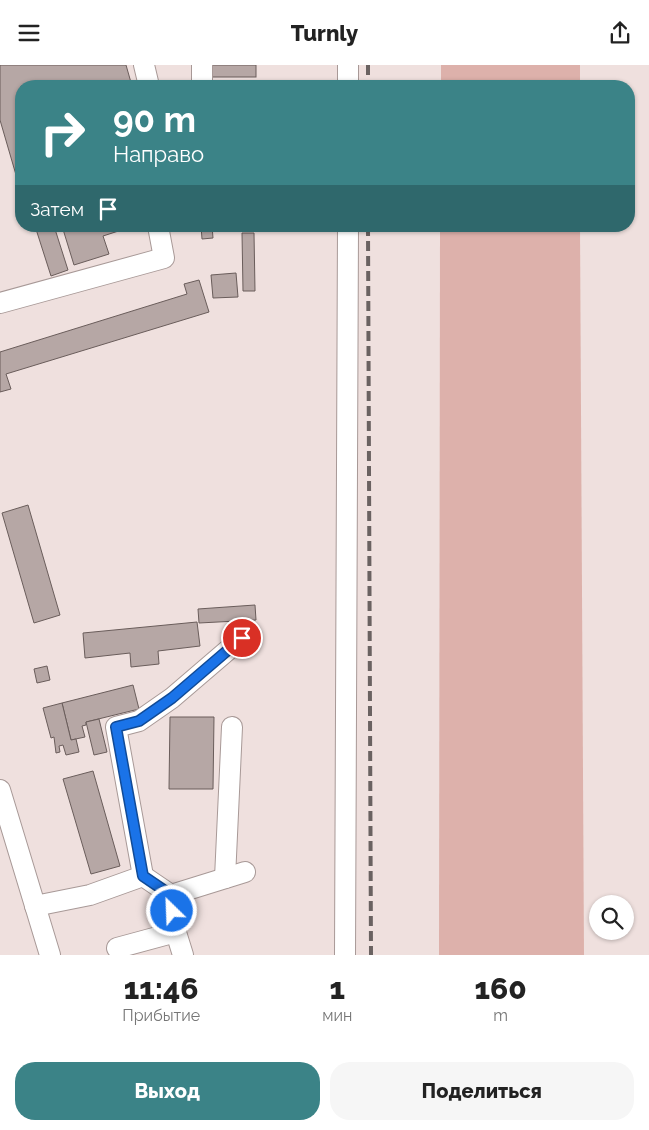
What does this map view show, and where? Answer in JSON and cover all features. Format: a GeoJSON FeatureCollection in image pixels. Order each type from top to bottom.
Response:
{"type":"FeatureCollection","features":[{"type":"Feature","properties":{"kind":"street"},"geometry":{"type":"LineString","coordinates":[[144,65],[148,80]]}},
{"type":"Feature","properties":{"kind":"street"},"geometry":{"type":"LineString","coordinates":[[202,65],[202,80]]}},
{"type":"Feature","properties":{"kind":"street"},"geometry":{"type":"LineString","coordinates":[[348,65],[348,80]]}},
{"type":"Feature","properties":{"kind":"street"},"geometry":{"type":"LineString","coordinates":[[0,303],[164,257],[159,232]]}},
{"type":"Feature","properties":{"kind":"street"},"geometry":{"type":"LineString","coordinates":[[345,955],[348,232]]}},
{"type":"Feature","properties":{"kind":"street"},"geometry":{"type":"LineString","coordinates":[[183,955],[176,932],[171,895],[143,876],[116,727],[139,721],[172,698],[242,638]]}},
{"type":"Feature","properties":{"kind":"street"},"geometry":{"type":"LineString","coordinates":[[225,878],[232,727]]}},
{"type":"Feature","properties":{"kind":"street"},"geometry":{"type":"LineString","coordinates":[[0,789],[50,955]]}},
{"type":"Feature","properties":{"kind":"street"},"geometry":{"type":"LineString","coordinates":[[171,895],[245,872]]}},
{"type":"Feature","properties":{"kind":"street"},"geometry":{"type":"LineString","coordinates":[[35,906],[90,895],[143,876]]}},
{"type":"Feature","properties":{"kind":"street"},"geometry":{"type":"LineString","coordinates":[[117,948],[176,932]]}},
{"type":"Feature","properties":{"kind":"shaded area"},"geometry":{"type":"Polygon","coordinates":[[[441,65],[580,65],[580,80],[441,80],[441,65]]]}},
{"type":"Feature","properties":{"kind":"shaded area"},"geometry":{"type":"Polygon","coordinates":[[[440,232],[580,232],[584,955],[439,955],[440,232]]]}},
{"type":"Feature","properties":{"kind":"building"},"geometry":{"type":"Polygon","coordinates":[[[0,65],[126,65],[130,80],[15,80],[15,171],[0,120],[0,65]]]}},
{"type":"Feature","properties":{"kind":"building"},"geometry":{"type":"Polygon","coordinates":[[[211,65],[256,65],[256,77],[211,77],[211,65]]]}},
{"type":"Feature","properties":{"kind":"building"},"geometry":{"type":"Polygon","coordinates":[[[37,232],[56,232],[68,270],[51,276],[37,232]]]}},
{"type":"Feature","properties":{"kind":"building"},"geometry":{"type":"Polygon","coordinates":[[[64,232],[115,232],[103,236],[109,254],[74,265],[64,232]]]}},
{"type":"Feature","properties":{"kind":"building"},"geometry":{"type":"Polygon","coordinates":[[[201,232],[212,232],[213,238],[202,239],[201,232]]]}},
{"type":"Feature","properties":{"kind":"building"},"geometry":{"type":"Polygon","coordinates":[[[242,233],[254,233],[255,291],[243,291],[242,233]]]}},
{"type":"Feature","properties":{"kind":"building"},"geometry":{"type":"Polygon","coordinates":[[[236,273],[238,297],[213,298],[211,275],[236,273]]]}},
{"type":"Feature","properties":{"kind":"building"},"geometry":{"type":"Polygon","coordinates":[[[199,280],[209,312],[6,374],[11,389],[0,392],[0,352],[187,294],[184,284],[199,280]]]}},
{"type":"Feature","properties":{"kind":"building"},"geometry":{"type":"Polygon","coordinates":[[[28,505],[60,615],[34,623],[2,513],[28,505]]]}},
{"type":"Feature","properties":{"kind":"building"},"geometry":{"type":"Polygon","coordinates":[[[255,605],[256,620],[199,623],[198,609],[255,605]]]}},
{"type":"Feature","properties":{"kind":"building"},"geometry":{"type":"Polygon","coordinates":[[[197,622],[200,646],[158,651],[159,664],[131,667],[130,653],[85,658],[83,633],[197,622]]]}},
{"type":"Feature","properties":{"kind":"building"},"geometry":{"type":"Polygon","coordinates":[[[47,666],[50,680],[37,683],[34,669],[47,666]]]}},
{"type":"Feature","properties":{"kind":"building"},"geometry":{"type":"Polygon","coordinates":[[[133,685],[139,709],[86,722],[86,725],[82,726],[85,737],[71,740],[62,703],[133,685]]]}},
{"type":"Feature","properties":{"kind":"building"},"geometry":{"type":"Polygon","coordinates":[[[62,703],[71,740],[76,739],[79,752],[66,755],[63,745],[59,746],[60,752],[56,753],[54,737],[51,738],[43,708],[62,703]]]}},
{"type":"Feature","properties":{"kind":"building"},"geometry":{"type":"Polygon","coordinates":[[[170,717],[214,717],[213,789],[169,789],[170,717]]]}},
{"type":"Feature","properties":{"kind":"building"},"geometry":{"type":"Polygon","coordinates":[[[99,719],[107,752],[94,755],[86,722],[99,719]]]}},
{"type":"Feature","properties":{"kind":"building"},"geometry":{"type":"Polygon","coordinates":[[[93,771],[120,866],[91,874],[63,779],[93,771]]]}},
{"type":"Feature","properties":{"kind":"railway"},"geometry":{"type":"LineString","coordinates":[[368,65],[368,80]]}},
{"type":"Feature","properties":{"kind":"railway"},"geometry":{"type":"LineString","coordinates":[[368,232],[371,955]]}},
{"type":"Feature","properties":{"kind":"route"},"geometry":{"type":"LineString","coordinates":[[172,911],[171,895],[143,876],[116,727],[139,721],[172,698],[242,638]]}}]}
